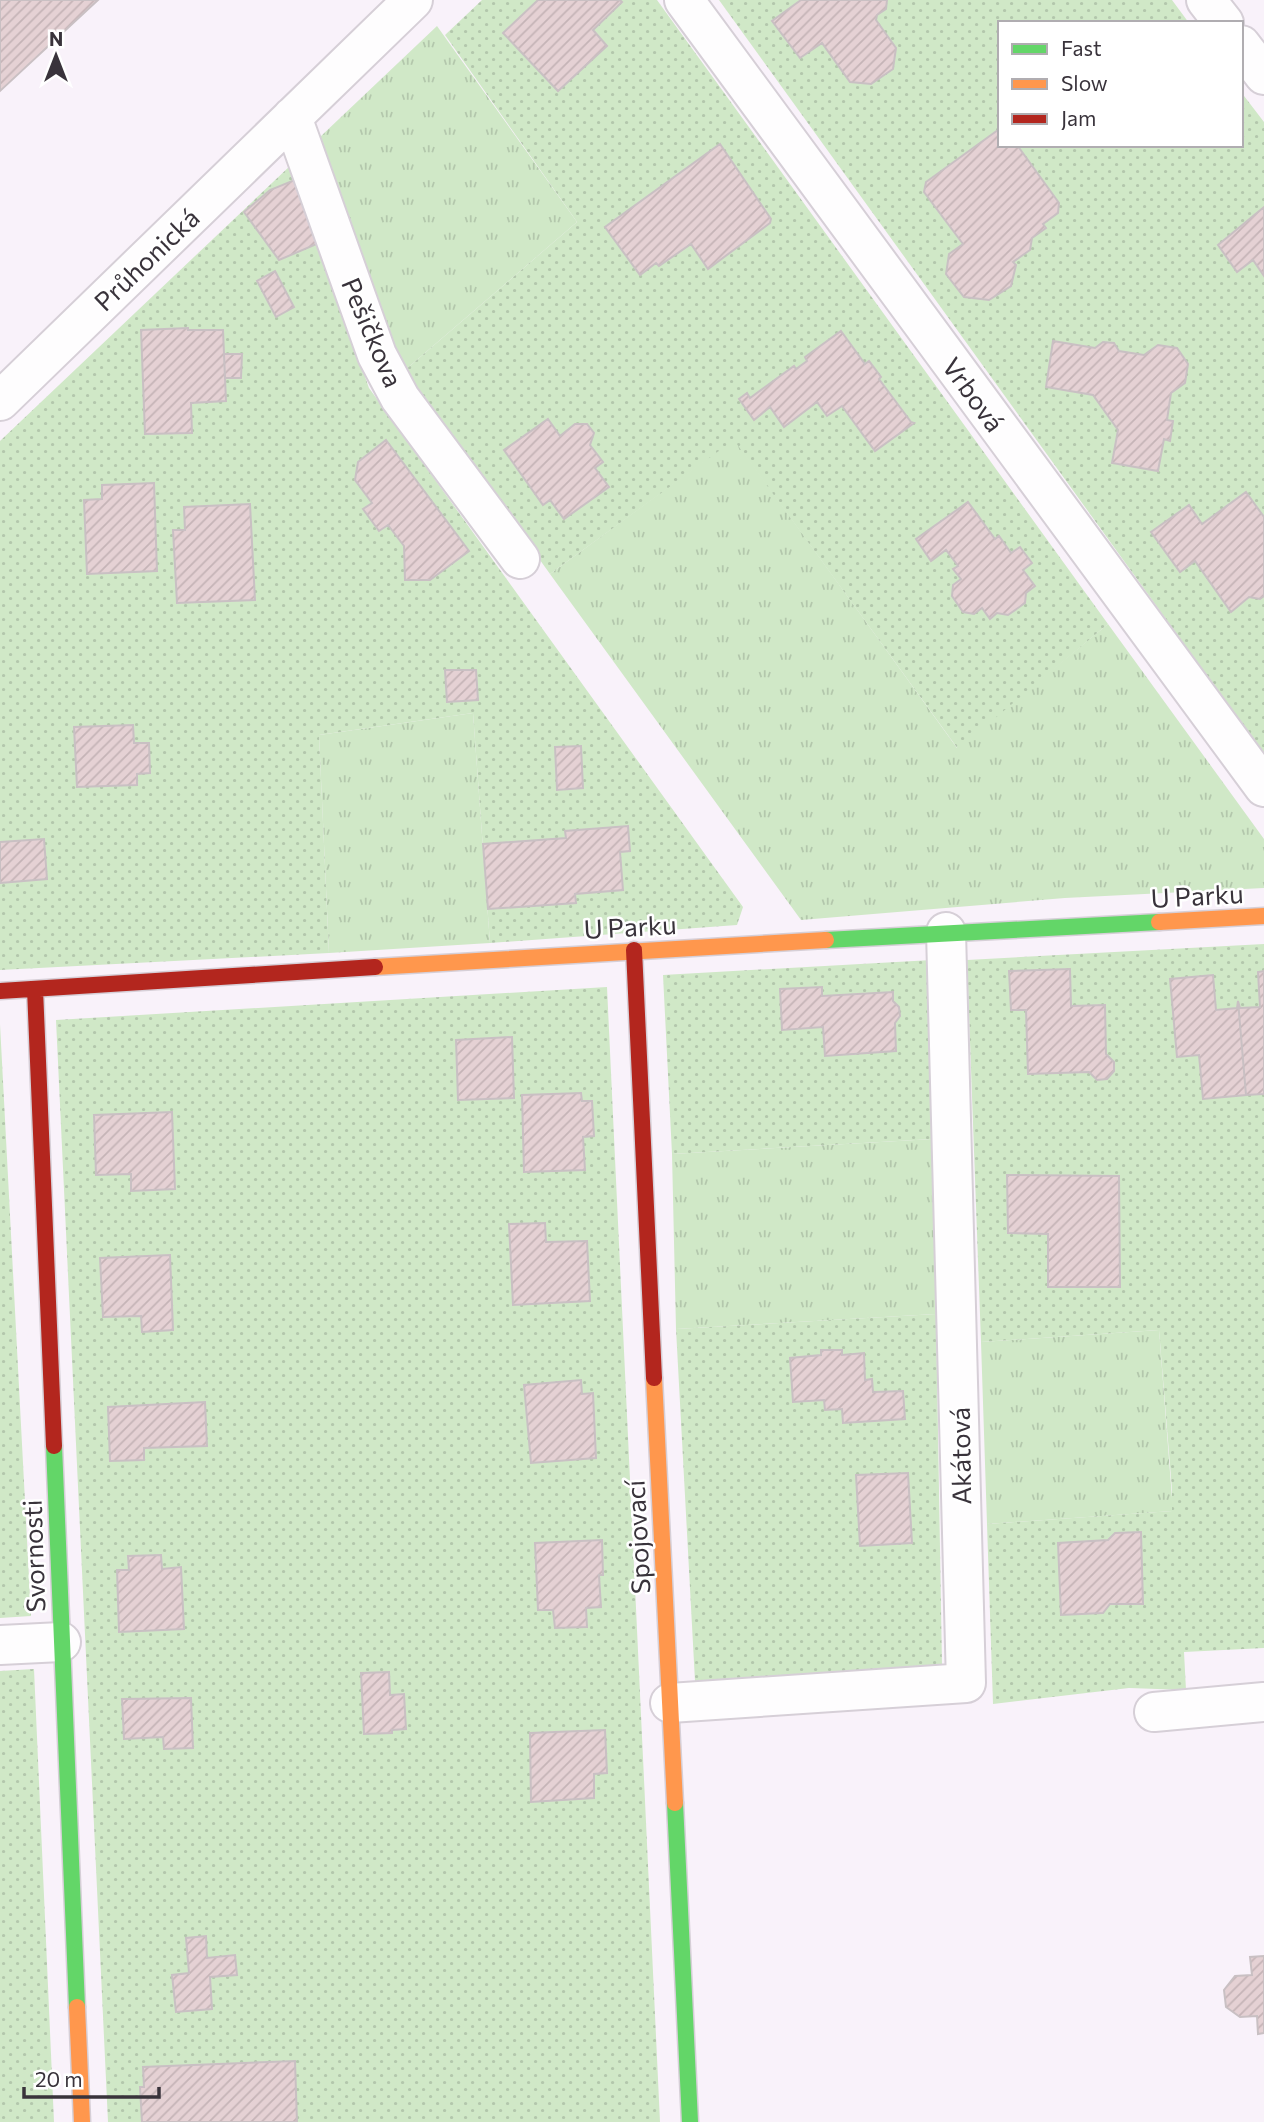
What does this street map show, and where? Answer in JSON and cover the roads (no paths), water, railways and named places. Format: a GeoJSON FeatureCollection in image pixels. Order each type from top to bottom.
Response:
{"type":"FeatureCollection","features":[{"type":"Feature","properties":{"kind":"street","name":"Průhonická"},"geometry":{"type":"LineString","coordinates":[[0,401],[413,0]]}},
{"type":"Feature","properties":{"kind":"street","name":"Vrbová"},"geometry":{"type":"LineString","coordinates":[[684,0],[1264,787]]}},
{"type":"Feature","properties":{"kind":"street"},"geometry":{"type":"LineString","coordinates":[[1206,0],[1222,21]]}},
{"type":"Feature","properties":{"kind":"street"},"geometry":{"type":"LineString","coordinates":[[1243,48],[1264,75]]}},
{"type":"Feature","properties":{"kind":"street","name":"Pešičkova"},"geometry":{"type":"LineString","coordinates":[[292,117],[377,355],[400,398],[520,559]]}},
{"type":"Feature","properties":{"kind":"street","name":"U Parku"},"geometry":{"type":"LineString","coordinates":[[0,991],[634,950],[1264,916]]}},
{"type":"Feature","properties":{"kind":"street","name":"Akátová"},"geometry":{"type":"LineString","coordinates":[[670,1703],[966,1683],[946,932]]}},
{"type":"Feature","properties":{"kind":"street","name":"Spojovací"},"geometry":{"type":"LineString","coordinates":[[634,950],[690,2122]]}},
{"type":"Feature","properties":{"kind":"street","name":"Svornosti"},"geometry":{"type":"LineString","coordinates":[[35,989],[82,2122]]}},
{"type":"Feature","properties":{"kind":"street"},"geometry":{"type":"LineString","coordinates":[[0,1645],[61,1643]]}},
{"type":"Feature","properties":{"kind":"street"},"geometry":{"type":"LineString","coordinates":[[1154,1712],[1264,1702]]}}]}
